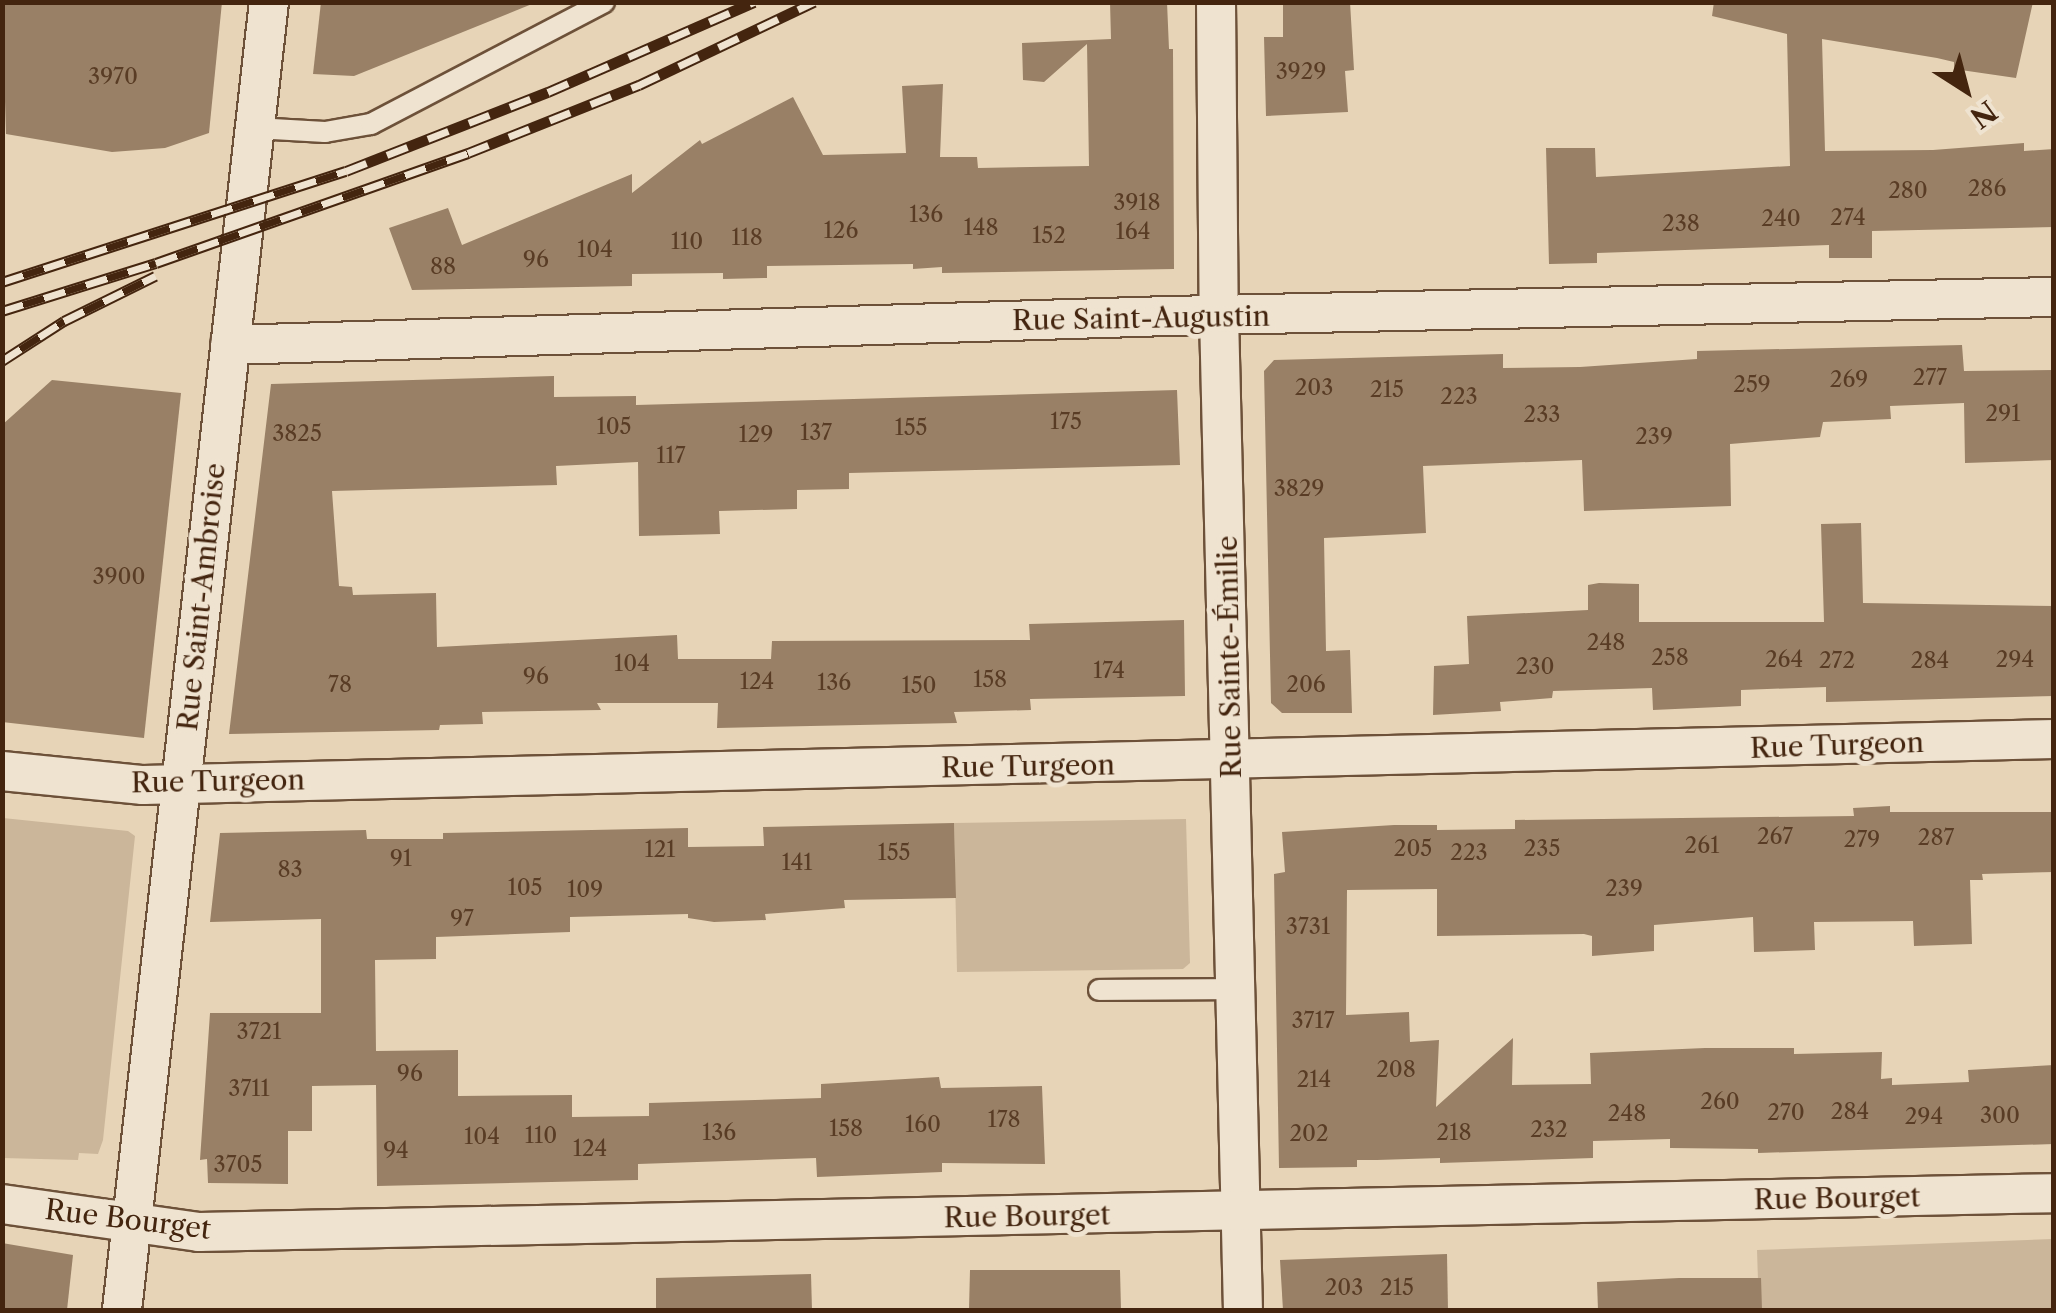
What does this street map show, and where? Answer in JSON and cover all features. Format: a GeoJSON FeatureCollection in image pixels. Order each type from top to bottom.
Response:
{"type":"FeatureCollection","features":[{"type":"Feature","properties":{"kind":"street","name":"Rue Saint-Ambroise"},"geometry":{"type":"LineString","coordinates":[[122,1310],[270,2]]}},
{"type":"Feature","properties":{"kind":"street","name":"Rue Sainte-Émilie"},"geometry":{"type":"LineString","coordinates":[[1216,2],[1219,316],[1243,1310]]}},
{"type":"Feature","properties":{"kind":"street","name":"Rue Saint-Augustin"},"geometry":{"type":"LineString","coordinates":[[230,346],[1219,316],[2054,297]]}},
{"type":"Feature","properties":{"kind":"street","name":"Rue Turgeon"},"geometry":{"type":"LineString","coordinates":[[2,770],[142,784],[1232,762],[2054,740]]}},
{"type":"Feature","properties":{"kind":"street","name":"Rue Bourget"},"geometry":{"type":"LineString","coordinates":[[2,1204],[198,1232],[2054,1193]]}},
{"type":"Feature","properties":{"kind":"lane"},"geometry":{"type":"LineString","coordinates":[[255,128],[325,132],[372,124],[604,2]]}},
{"type":"Feature","properties":{"kind":"lane"},"geometry":{"type":"LineString","coordinates":[[1099,990],[1236,989]]}},
{"type":"Feature","properties":{"kind":"shaded area"},"geometry":{"type":"Polygon","coordinates":[[[3,818],[128,831],[135,836],[103,1140],[98,1154],[79,1153],[78,1160],[3,1158],[3,818]]]}},
{"type":"Feature","properties":{"kind":"shaded area"},"geometry":{"type":"Polygon","coordinates":[[[1186,819],[1190,963],[1183,969],[957,972],[954,823],[1186,819]]]}},
{"type":"Feature","properties":{"kind":"shaded area"},"geometry":{"type":"Polygon","coordinates":[[[2053,1239],[2051,1310],[1759,1310],[1757,1250],[2053,1239]]]}},
{"type":"Feature","properties":{"kind":"building"},"geometry":{"type":"Polygon","coordinates":[[[2,2],[222,2],[209,133],[165,148],[112,152],[6,134],[2,2]]]}},
{"type":"Feature","properties":{"kind":"building"},"geometry":{"type":"Polygon","coordinates":[[[321,2],[532,4],[354,76],[313,74],[321,2]]]}},
{"type":"Feature","properties":{"kind":"building"},"geometry":{"type":"Polygon","coordinates":[[[1110,2],[1167,2],[1169,49],[1173,49],[1174,269],[942,273],[942,267],[913,269],[913,264],[767,266],[767,278],[723,279],[723,273],[632,274],[632,286],[412,290],[389,228],[448,208],[462,245],[632,174],[632,193],[700,140],[702,144],[793,97],[823,155],[906,153],[902,86],[943,84],[940,157],[977,157],[978,168],[1089,166],[1087,44],[1044,82],[1023,80],[1022,43],[1111,39],[1110,2]]]}},
{"type":"Feature","properties":{"kind":"building"},"geometry":{"type":"Polygon","coordinates":[[[1283,2],[1350,2],[1354,70],[1345,71],[1348,112],[1266,116],[1264,37],[1283,37],[1283,2]]]}},
{"type":"Feature","properties":{"kind":"building"},"geometry":{"type":"Polygon","coordinates":[[[1714,2],[2033,2],[2016,78],[1954,69],[1954,62],[1937,58],[1822,39],[1825,151],[1933,150],[2024,143],[2024,151],[2054,149],[2054,227],[1872,231],[1872,258],[1829,258],[1829,245],[1597,253],[1597,263],[1549,264],[1546,148],[1595,148],[1596,177],[1790,166],[1787,34],[1712,16],[1714,2]]]}},
{"type":"Feature","properties":{"kind":"building"},"geometry":{"type":"Polygon","coordinates":[[[1962,345],[1964,371],[2054,370],[2054,460],[1965,463],[1964,403],[1890,406],[1891,419],[1823,422],[1820,437],[1730,444],[1731,506],[1584,511],[1582,460],[1423,466],[1426,533],[1324,538],[1326,651],[1350,650],[1352,713],[1282,713],[1271,703],[1264,371],[1274,360],[1503,354],[1503,368],[1580,367],[1697,359],[1697,351],[1962,345]]]}},
{"type":"Feature","properties":{"kind":"building"},"geometry":{"type":"Polygon","coordinates":[[[554,376],[554,397],[636,396],[636,405],[1177,390],[1180,465],[849,473],[849,489],[797,490],[797,509],[719,511],[720,534],[639,536],[638,462],[556,466],[557,485],[332,491],[339,586],[352,587],[353,595],[436,593],[437,647],[677,635],[678,659],[771,659],[772,641],[1030,640],[1029,624],[1184,620],[1185,696],[1030,699],[1031,710],[954,712],[957,723],[717,728],[718,703],[597,703],[601,710],[482,712],[483,724],[440,725],[439,730],[229,734],[271,384],[554,376]]]}},
{"type":"Feature","properties":{"kind":"building"},"geometry":{"type":"Polygon","coordinates":[[[52,380],[181,393],[144,738],[2,722],[2,425],[52,380]]]}},
{"type":"Feature","properties":{"kind":"building"},"geometry":{"type":"Polygon","coordinates":[[[1861,523],[1863,603],[2054,606],[2054,696],[1826,702],[1826,687],[1741,690],[1741,706],[1653,710],[1652,688],[1553,691],[1552,698],[1500,702],[1501,711],[1433,715],[1434,666],[1469,664],[1467,616],[1588,610],[1588,585],[1599,583],[1639,584],[1639,622],[1824,622],[1821,524],[1861,523]]]}},
{"type":"Feature","properties":{"kind":"building"},"geometry":{"type":"Polygon","coordinates":[[[1890,806],[1890,812],[2054,812],[2054,872],[1982,874],[1983,880],[1970,880],[1972,944],[1914,946],[1913,921],[1814,922],[1815,950],[1754,952],[1753,917],[1654,925],[1654,951],[1592,956],[1592,936],[1584,934],[1437,936],[1437,889],[1347,890],[1346,1015],[1409,1012],[1410,1042],[1439,1040],[1436,1107],[1513,1038],[1512,1085],[1591,1084],[1590,1053],[1705,1048],[1794,1048],[1794,1054],[1882,1052],[1881,1079],[1892,1078],[1892,1085],[1969,1082],[1968,1070],[2054,1065],[2054,1144],[1758,1153],[1758,1149],[1670,1148],[1670,1139],[1593,1141],[1593,1158],[1440,1163],[1440,1158],[1357,1160],[1357,1167],[1279,1168],[1274,874],[1285,872],[1282,832],[1394,825],[1437,825],[1437,830],[1515,829],[1515,820],[1854,816],[1853,808],[1890,806]]]}},
{"type":"Feature","properties":{"kind":"building"},"geometry":{"type":"Polygon","coordinates":[[[954,823],[956,898],[844,900],[845,908],[765,914],[766,920],[714,922],[688,918],[688,914],[570,917],[570,932],[436,937],[436,959],[375,960],[376,1051],[458,1050],[458,1096],[572,1095],[572,1117],[649,1116],[649,1103],[821,1098],[821,1084],[939,1077],[941,1088],[1042,1086],[1045,1164],[942,1163],[942,1172],[817,1177],[816,1158],[638,1164],[638,1180],[377,1186],[376,1085],[312,1086],[312,1131],[288,1131],[288,1184],[208,1183],[207,1159],[200,1160],[210,1013],[321,1013],[321,919],[210,922],[220,833],[366,830],[367,839],[443,839],[443,833],[688,828],[688,847],[764,846],[763,827],[954,823]]]}},
{"type":"Feature","properties":{"kind":"building"},"geometry":{"type":"Polygon","coordinates":[[[2,1243],[73,1255],[67,1310],[2,1310],[2,1243]]]}},
{"type":"Feature","properties":{"kind":"building"},"geometry":{"type":"Polygon","coordinates":[[[1447,1254],[1448,1310],[1283,1310],[1280,1260],[1447,1254]]]}},
{"type":"Feature","properties":{"kind":"building"},"geometry":{"type":"Polygon","coordinates":[[[970,1270],[1120,1270],[1121,1310],[969,1310],[970,1270]]]}},
{"type":"Feature","properties":{"kind":"building"},"geometry":{"type":"Polygon","coordinates":[[[811,1274],[812,1310],[656,1310],[656,1278],[811,1274]]]}},
{"type":"Feature","properties":{"kind":"building"},"geometry":{"type":"Polygon","coordinates":[[[1761,1278],[1762,1310],[1598,1310],[1597,1282],[1761,1278]]]}},
{"type":"Feature","properties":{"kind":"railway"},"geometry":{"type":"LineString","coordinates":[[2,282],[346,171],[548,92],[754,2]]}},
{"type":"Feature","properties":{"kind":"railway"},"geometry":{"type":"LineString","coordinates":[[2,311],[156,263],[468,153],[639,85],[814,2]]}},
{"type":"Feature","properties":{"kind":"railway"},"geometry":{"type":"LineString","coordinates":[[2,361],[64,321],[155,276]]}}]}
